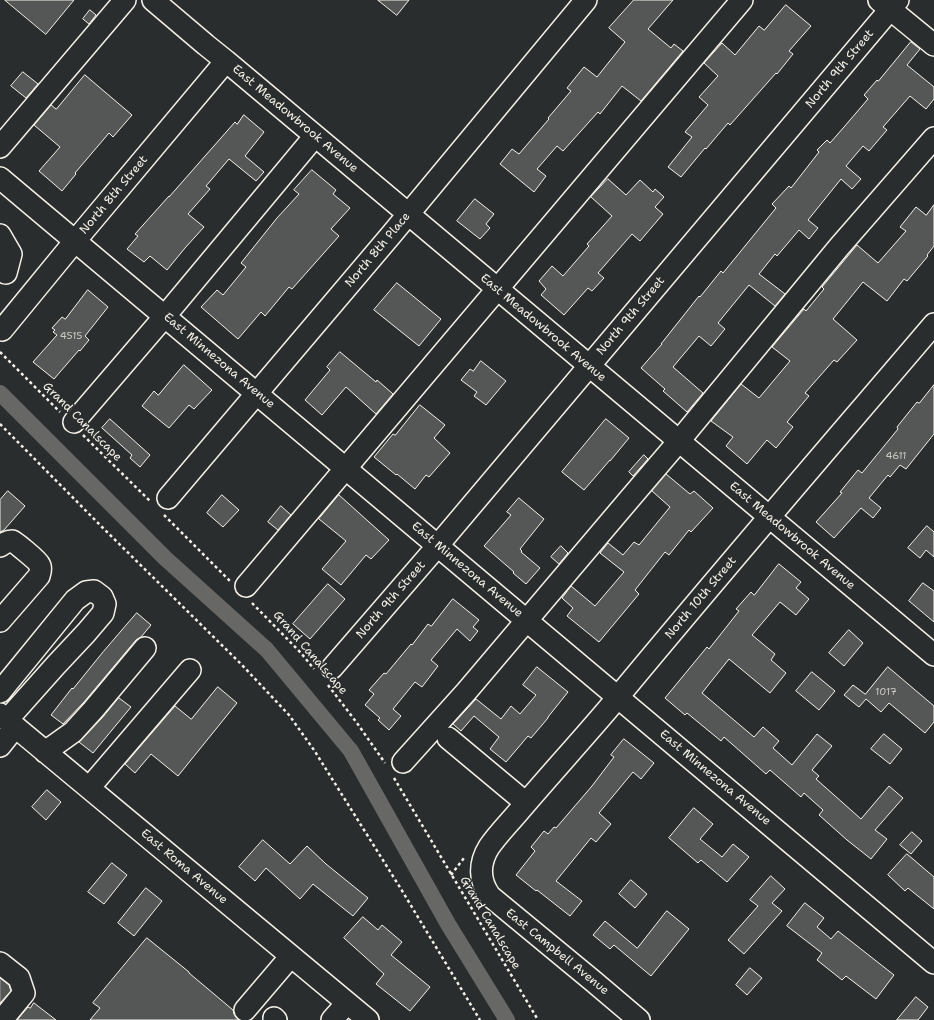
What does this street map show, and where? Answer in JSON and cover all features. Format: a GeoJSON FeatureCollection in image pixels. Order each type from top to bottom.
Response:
{"type":"FeatureCollection","features":[{"type":"Feature","properties":{"kind":"street"},"geometry":{"type":"LineString","coordinates":[[0,147],[125,0]]}},
{"type":"Feature","properties":{"kind":"street","name":"East Meadowbrook Avenue"},"geometry":{"type":"LineString","coordinates":[[153,0],[934,655]]}},
{"type":"Feature","properties":{"kind":"street","name":"North 8th Place"},"geometry":{"type":"LineString","coordinates":[[161,505],[408,214],[586,0]]}},
{"type":"Feature","properties":{"kind":"street"},"geometry":{"type":"LineString","coordinates":[[244,590],[742,0]]}},
{"type":"Feature","properties":{"kind":"street"},"geometry":{"type":"LineString","coordinates":[[889,3],[934,45]]}},
{"type":"Feature","properties":{"kind":"street","name":"North 9th Street"},"geometry":{"type":"LineString","coordinates":[[324,674],[438,545],[589,366],[889,3]]}},
{"type":"Feature","properties":{"kind":"street","name":"North 8th Street"},"geometry":{"type":"LineString","coordinates":[[2,330],[226,61]]}},
{"type":"Feature","properties":{"kind":"street"},"geometry":{"type":"LineString","coordinates":[[71,422],[165,316],[315,136]]}},
{"type":"Feature","properties":{"kind":"street"},"geometry":{"type":"LineString","coordinates":[[394,768],[466,692],[679,441],[839,247],[934,138]]}},
{"type":"Feature","properties":{"kind":"street","name":"East Minnezona Avenue"},"geometry":{"type":"LineString","coordinates":[[0,178],[934,963]]}},
{"type":"Feature","properties":{"kind":"street"},"geometry":{"type":"LineString","coordinates":[[0,235],[11,254],[3,272],[31,294]]}},
{"type":"Feature","properties":{"kind":"street","name":"North 10th Street"},"geometry":{"type":"LineString","coordinates":[[482,878],[481,869],[488,848],[934,324]]}},
{"type":"Feature","properties":{"kind":"street"},"geometry":{"type":"LineString","coordinates":[[0,546],[11,541],[16,543],[39,564],[41,570],[39,576],[4,608]]}},
{"type":"Feature","properties":{"kind":"street"},"geometry":{"type":"LineString","coordinates":[[0,692],[75,600],[86,592],[94,591],[102,597],[106,604],[103,613],[8,720],[0,746]]}},
{"type":"Feature","properties":{"kind":"street"},"geometry":{"type":"LineString","coordinates":[[45,752],[73,732],[145,648]]}},
{"type":"Feature","properties":{"kind":"street"},"geometry":{"type":"LineString","coordinates":[[89,788],[190,670]]}},
{"type":"Feature","properties":{"kind":"street","name":"East Roma Avenue"},"geometry":{"type":"LineString","coordinates":[[8,720],[368,1020]]}},
{"type":"Feature","properties":{"kind":"street"},"geometry":{"type":"LineString","coordinates":[[448,738],[526,803]]}},
{"type":"Feature","properties":{"kind":"street","name":"East Campbell Avenue"},"geometry":{"type":"LineString","coordinates":[[482,878],[484,888],[490,896],[639,1020]]}},
{"type":"Feature","properties":{"kind":"street"},"geometry":{"type":"LineString","coordinates":[[245,1010],[291,956]]}},
{"type":"Feature","properties":{"kind":"street"},"geometry":{"type":"LineString","coordinates":[[0,963],[19,978],[24,993],[2,1020]]}},
{"type":"Feature","properties":{"kind":"street"},"geometry":{"type":"LineString","coordinates":[[332,1020],[347,1003]]}},
{"type":"Feature","properties":{"kind":"path","name":"Grand Canalscape"},"geometry":{"type":"LineString","coordinates":[[0,352],[71,422],[161,505],[244,590],[301,653],[324,674],[358,723],[394,768],[538,1020]]}},
{"type":"Feature","properties":{"kind":"path"},"geometry":{"type":"LineString","coordinates":[[0,424],[242,665],[289,715],[314,750],[393,875],[480,1020]]}},
{"type":"Feature","properties":{"kind":"building"},"geometry":{"type":"Polygon","coordinates":[[[5,0],[74,0],[46,34],[5,0]]]}},
{"type":"Feature","properties":{"kind":"building"},"geometry":{"type":"Polygon","coordinates":[[[378,0],[409,0],[397,15],[378,0]]]}},
{"type":"Feature","properties":{"kind":"building"},"geometry":{"type":"Polygon","coordinates":[[[634,0],[673,0],[648,29],[671,48],[674,44],[683,51],[641,101],[622,86],[600,114],[598,112],[563,151],[557,146],[537,169],[546,176],[534,192],[500,164],[512,149],[519,154],[571,91],[567,88],[584,67],[597,77],[625,42],[609,28],[634,0]]]}},
{"type":"Feature","properties":{"kind":"building"},"geometry":{"type":"Polygon","coordinates":[[[786,5],[811,26],[789,51],[793,54],[777,74],[776,73],[730,125],[728,123],[681,177],[668,167],[692,137],[685,132],[708,105],[699,97],[718,76],[704,63],[722,43],[735,55],[759,26],[764,30],[786,5]]]}},
{"type":"Feature","properties":{"kind":"building"},"geometry":{"type":"Polygon","coordinates":[[[90,10],[96,15],[89,24],[83,19],[90,10]]]}},
{"type":"Feature","properties":{"kind":"building"},"geometry":{"type":"Polygon","coordinates":[[[911,42],[920,49],[907,65],[934,87],[934,99],[926,109],[910,96],[883,127],[887,130],[869,151],[863,146],[846,166],[861,179],[852,189],[841,179],[808,220],[818,228],[809,239],[799,230],[777,256],[775,254],[759,274],[785,294],[775,306],[749,285],[718,323],[725,329],[711,346],[699,336],[673,367],[703,393],[687,412],[663,391],[665,389],[641,368],[662,344],[699,296],[700,297],[721,271],[723,273],[776,208],[772,204],[789,186],[791,188],[819,152],[817,150],[827,140],[830,143],[844,127],[868,99],[864,95],[911,42]]]}},
{"type":"Feature","properties":{"kind":"building"},"geometry":{"type":"Polygon","coordinates":[[[23,72],[38,84],[26,98],[11,86],[23,72]]]}},
{"type":"Feature","properties":{"kind":"building"},"geometry":{"type":"Polygon","coordinates":[[[85,75],[132,115],[113,137],[109,133],[75,173],[76,174],[62,191],[39,171],[60,147],[34,125],[51,105],[56,109],[85,75]]]}},
{"type":"Feature","properties":{"kind":"building"},"geometry":{"type":"Polygon","coordinates":[[[244,115],[264,132],[245,156],[264,172],[256,181],[229,159],[206,186],[210,189],[188,214],[204,227],[167,270],[150,256],[144,262],[127,249],[138,236],[135,234],[235,122],[237,124],[244,115]]]}},
{"type":"Feature","properties":{"kind":"building"},"geometry":{"type":"Polygon","coordinates":[[[312,170],[336,190],[333,194],[350,208],[331,229],[339,236],[292,289],[289,287],[265,316],[261,312],[238,339],[201,307],[217,290],[223,295],[246,267],[241,263],[277,218],[299,194],[294,190],[312,170]]]}},
{"type":"Feature","properties":{"kind":"building"},"geometry":{"type":"Polygon","coordinates":[[[608,179],[626,195],[640,180],[653,192],[655,189],[664,197],[655,207],[663,214],[640,241],[632,234],[598,273],[604,278],[592,291],[588,288],[564,315],[541,295],[546,289],[539,281],[552,266],[563,276],[589,246],[587,244],[612,216],[591,197],[608,179]]]}},
{"type":"Feature","properties":{"kind":"building"},"geometry":{"type":"Polygon","coordinates":[[[475,199],[494,214],[486,224],[490,228],[480,239],[457,221],[475,199]]]}},
{"type":"Feature","properties":{"kind":"building"},"geometry":{"type":"Polygon","coordinates":[[[934,205],[934,246],[927,255],[928,256],[907,281],[904,279],[887,301],[863,282],[833,319],[857,340],[837,362],[834,360],[805,393],[809,396],[787,422],[793,427],[776,448],[767,440],[747,464],[726,446],[733,437],[711,421],[741,384],[759,398],[790,361],[772,347],[804,309],[806,311],[824,289],[822,287],[857,245],[878,263],[906,231],[900,227],[916,207],[926,215],[934,205]]]}},
{"type":"Feature","properties":{"kind":"building"},"geometry":{"type":"Polygon","coordinates":[[[397,283],[441,319],[419,346],[374,310],[397,283]]]}},
{"type":"Feature","properties":{"kind":"building"},"geometry":{"type":"Polygon","coordinates":[[[88,290],[108,307],[85,336],[89,340],[54,379],[33,362],[57,335],[53,332],[55,330],[52,328],[62,317],[65,319],[88,290]]]}},
{"type":"Feature","properties":{"kind":"building"},"geometry":{"type":"Polygon","coordinates":[[[340,352],[393,394],[376,414],[346,387],[322,415],[305,400],[330,370],[327,367],[340,352]]]}},
{"type":"Feature","properties":{"kind":"building"},"geometry":{"type":"Polygon","coordinates":[[[481,361],[506,381],[486,405],[474,396],[477,392],[461,380],[470,369],[473,371],[481,361]]]}},
{"type":"Feature","properties":{"kind":"building"},"geometry":{"type":"Polygon","coordinates":[[[184,365],[212,390],[194,409],[189,405],[169,428],[142,406],[154,391],[158,395],[184,365]]]}},
{"type":"Feature","properties":{"kind":"building"},"geometry":{"type":"Polygon","coordinates":[[[934,385],[934,434],[906,469],[900,465],[890,477],[888,475],[869,498],[881,508],[873,518],[861,508],[834,538],[816,522],[842,493],[840,492],[858,470],[862,473],[898,429],[897,427],[917,402],[919,403],[934,385]]]}},
{"type":"Feature","properties":{"kind":"building"},"geometry":{"type":"Polygon","coordinates":[[[420,405],[445,425],[434,438],[450,453],[429,477],[426,475],[415,489],[374,457],[420,405]]]}},
{"type":"Feature","properties":{"kind":"building"},"geometry":{"type":"Polygon","coordinates":[[[110,419],[150,455],[140,467],[130,458],[132,455],[102,428],[110,419]]]}},
{"type":"Feature","properties":{"kind":"building"},"geometry":{"type":"Polygon","coordinates":[[[606,419],[629,438],[584,490],[562,472],[606,419]]]}},
{"type":"Feature","properties":{"kind":"building"},"geometry":{"type":"Polygon","coordinates":[[[644,455],[648,459],[633,476],[629,472],[644,455]]]}},
{"type":"Feature","properties":{"kind":"building"},"geometry":{"type":"Polygon","coordinates":[[[666,474],[690,494],[694,491],[713,508],[691,532],[689,530],[669,555],[665,552],[635,590],[639,594],[599,642],[567,616],[573,608],[562,598],[571,586],[595,606],[624,572],[600,553],[608,543],[623,555],[634,542],[639,545],[670,507],[652,491],[666,474]]]}},
{"type":"Feature","properties":{"kind":"building"},"geometry":{"type":"Polygon","coordinates":[[[8,491],[25,506],[4,530],[0,532],[0,500],[8,491]]]}},
{"type":"Feature","properties":{"kind":"building"},"geometry":{"type":"Polygon","coordinates":[[[222,495],[239,510],[223,527],[207,513],[222,495]]]}},
{"type":"Feature","properties":{"kind":"building"},"geometry":{"type":"Polygon","coordinates":[[[339,495],[389,540],[371,559],[366,555],[341,585],[322,569],[346,541],[319,519],[339,495]]]}},
{"type":"Feature","properties":{"kind":"building"},"geometry":{"type":"Polygon","coordinates":[[[519,498],[544,519],[520,549],[522,551],[521,552],[540,568],[526,584],[484,546],[511,515],[507,512],[519,498]]]}},
{"type":"Feature","properties":{"kind":"building"},"geometry":{"type":"Polygon","coordinates":[[[281,506],[291,515],[278,530],[268,522],[281,506]]]}},
{"type":"Feature","properties":{"kind":"building"},"geometry":{"type":"Polygon","coordinates":[[[927,526],[934,532],[934,557],[926,550],[920,558],[908,548],[927,526]]]}},
{"type":"Feature","properties":{"kind":"building"},"geometry":{"type":"Polygon","coordinates":[[[561,546],[568,553],[559,564],[551,557],[561,546]]]}},
{"type":"Feature","properties":{"kind":"building"},"geometry":{"type":"Polygon","coordinates":[[[779,564],[801,582],[796,588],[809,599],[796,615],[780,602],[752,635],[775,654],[771,660],[786,673],[770,693],[729,659],[702,693],[754,737],[763,727],[779,741],[773,748],[792,765],[817,734],[832,746],[812,770],[819,776],[816,779],[861,819],[889,786],[903,798],[875,830],[887,839],[871,859],[819,815],[823,810],[804,793],[801,797],[770,770],[766,774],[724,737],[721,741],[687,713],[685,715],[665,698],[707,647],[709,649],[739,611],[736,609],[751,592],[754,595],[779,564]]]}},
{"type":"Feature","properties":{"kind":"building"},"geometry":{"type":"Polygon","coordinates":[[[923,583],[934,591],[934,622],[909,601],[923,583]]]}},
{"type":"Feature","properties":{"kind":"building"},"geometry":{"type":"Polygon","coordinates":[[[328,584],[345,599],[310,639],[293,624],[328,584]]]}},
{"type":"Feature","properties":{"kind":"building"},"geometry":{"type":"Polygon","coordinates":[[[453,599],[479,620],[473,627],[478,631],[470,641],[457,629],[431,660],[438,666],[422,687],[415,682],[393,709],[401,716],[389,730],[378,720],[380,718],[365,705],[374,694],[369,690],[384,673],[386,674],[411,644],[412,645],[428,624],[431,626],[453,599]]]}},
{"type":"Feature","properties":{"kind":"building"},"geometry":{"type":"Polygon","coordinates":[[[137,613],[151,625],[141,637],[136,640],[84,702],[63,724],[51,715],[72,688],[73,689],[137,613]]]}},
{"type":"Feature","properties":{"kind":"building"},"geometry":{"type":"Polygon","coordinates":[[[849,630],[863,643],[844,666],[829,653],[849,630]]]}},
{"type":"Feature","properties":{"kind":"building"},"geometry":{"type":"Polygon","coordinates":[[[537,667],[568,692],[531,738],[528,736],[506,762],[490,749],[499,737],[474,716],[461,731],[453,724],[476,699],[501,719],[511,706],[520,714],[536,695],[523,685],[537,667]]]}},
{"type":"Feature","properties":{"kind":"building"},"geometry":{"type":"Polygon","coordinates":[[[888,667],[934,706],[934,722],[925,733],[889,703],[881,712],[866,699],[859,707],[844,695],[853,685],[865,694],[888,667]]]}},
{"type":"Feature","properties":{"kind":"building"},"geometry":{"type":"Polygon","coordinates":[[[812,672],[835,691],[819,710],[796,691],[812,672]]]}},
{"type":"Feature","properties":{"kind":"building"},"geometry":{"type":"Polygon","coordinates":[[[218,687],[237,703],[178,776],[151,754],[135,773],[125,764],[175,706],[191,719],[218,687]]]}},
{"type":"Feature","properties":{"kind":"building"},"geometry":{"type":"Polygon","coordinates":[[[119,698],[131,707],[93,753],[79,742],[119,698]]]}},
{"type":"Feature","properties":{"kind":"building"},"geometry":{"type":"Polygon","coordinates":[[[884,734],[902,749],[890,764],[871,749],[884,734]]]}},
{"type":"Feature","properties":{"kind":"building"},"geometry":{"type":"Polygon","coordinates":[[[624,739],[654,763],[641,779],[633,772],[599,813],[611,824],[596,842],[591,838],[556,881],[582,901],[570,916],[516,875],[535,851],[531,847],[544,831],[548,834],[554,827],[556,828],[592,786],[614,757],[611,755],[624,739]]]}},
{"type":"Feature","properties":{"kind":"building"},"geometry":{"type":"Polygon","coordinates":[[[47,790],[61,802],[46,820],[32,807],[47,790]]]}},
{"type":"Feature","properties":{"kind":"building"},"geometry":{"type":"Polygon","coordinates":[[[694,808],[713,824],[700,839],[722,857],[733,844],[749,857],[727,882],[701,860],[698,863],[669,838],[694,808]]]}},
{"type":"Feature","properties":{"kind":"building"},"geometry":{"type":"Polygon","coordinates":[[[912,832],[922,841],[911,854],[900,845],[912,832]]]}},
{"type":"Feature","properties":{"kind":"building"},"geometry":{"type":"Polygon","coordinates":[[[263,840],[290,864],[307,846],[326,864],[368,898],[353,916],[313,884],[300,899],[266,868],[255,881],[239,867],[263,840]]]}},
{"type":"Feature","properties":{"kind":"building"},"geometry":{"type":"Polygon","coordinates":[[[907,854],[934,877],[934,909],[908,888],[905,891],[888,875],[907,854]]]}},
{"type":"Feature","properties":{"kind":"building"},"geometry":{"type":"Polygon","coordinates":[[[112,863],[127,875],[104,904],[88,892],[112,863]]]}},
{"type":"Feature","properties":{"kind":"building"},"geometry":{"type":"Polygon","coordinates":[[[771,876],[785,889],[772,903],[782,911],[744,954],[728,940],[758,906],[750,900],[771,876]]]}},
{"type":"Feature","properties":{"kind":"building"},"geometry":{"type":"Polygon","coordinates":[[[631,880],[647,894],[635,908],[619,894],[631,880]]]}},
{"type":"Feature","properties":{"kind":"building"},"geometry":{"type":"Polygon","coordinates":[[[146,888],[162,901],[134,936],[118,923],[146,888]]]}},
{"type":"Feature","properties":{"kind":"building"},"geometry":{"type":"Polygon","coordinates":[[[805,903],[824,918],[817,927],[831,939],[838,931],[894,975],[876,999],[846,976],[842,980],[817,960],[822,953],[787,926],[805,903]]]}},
{"type":"Feature","properties":{"kind":"building"},"geometry":{"type":"Polygon","coordinates":[[[667,911],[689,929],[651,976],[614,945],[610,949],[593,935],[605,921],[637,948],[667,911]]]}},
{"type":"Feature","properties":{"kind":"building"},"geometry":{"type":"Polygon","coordinates":[[[363,917],[378,930],[382,925],[402,942],[391,955],[430,987],[410,1011],[376,984],[384,974],[344,938],[363,917]]]}},
{"type":"Feature","properties":{"kind":"building"},"geometry":{"type":"Polygon","coordinates":[[[147,938],[233,1010],[234,1014],[239,1020],[90,1020],[100,1008],[93,1003],[147,938]]]}},
{"type":"Feature","properties":{"kind":"building"},"geometry":{"type":"Polygon","coordinates":[[[750,968],[762,978],[747,995],[736,985],[750,968]]]}},
{"type":"Feature","properties":{"kind":"building"},"geometry":{"type":"Polygon","coordinates":[[[0,978],[9,985],[11,991],[0,1003],[0,978]]]}},
{"type":"Feature","properties":{"kind":"building"},"geometry":{"type":"Polygon","coordinates":[[[916,997],[928,1007],[918,1020],[897,1020],[916,997]]]}},
{"type":"Feature","properties":{"kind":"building"},"geometry":{"type":"Polygon","coordinates":[[[34,1003],[56,1020],[17,1020],[28,1007],[30,1008],[34,1003]]]}},
{"type":"Feature","properties":{"kind":"waterway"},"geometry":{"type":"LineString","coordinates":[[0,393],[165,558],[267,650],[351,751],[448,924],[507,1020]]}}]}
